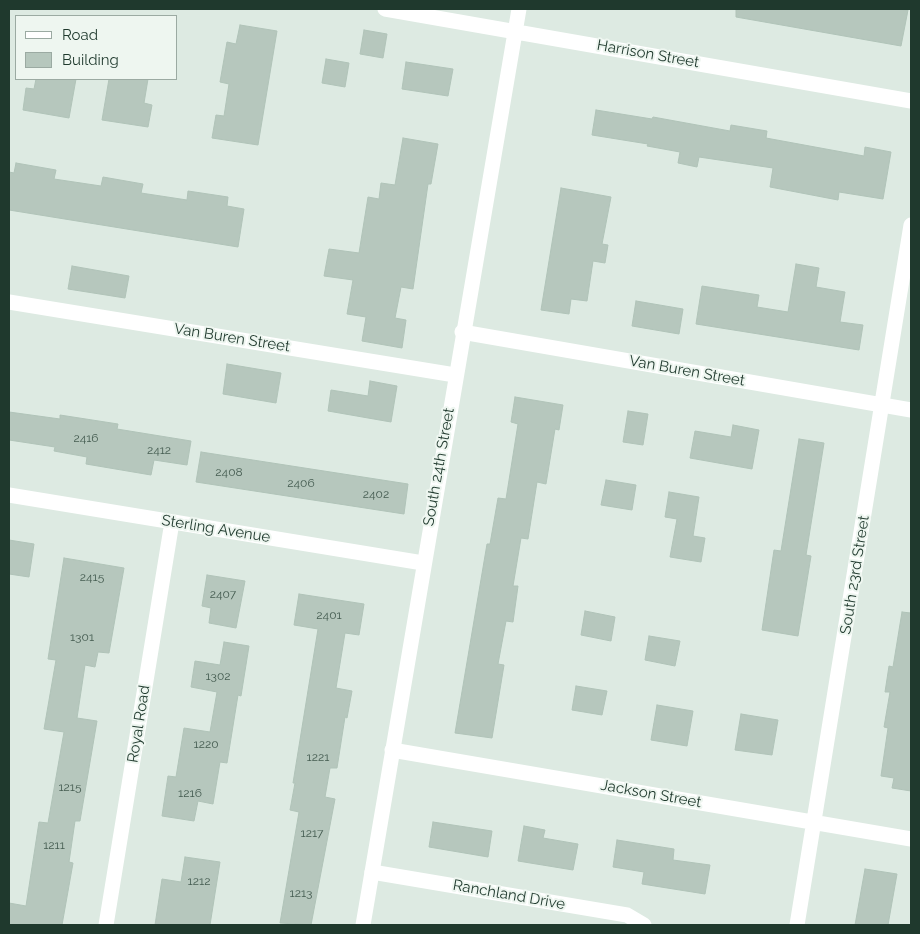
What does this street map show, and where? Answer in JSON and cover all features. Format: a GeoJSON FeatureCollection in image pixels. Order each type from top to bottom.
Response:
{"type":"FeatureCollection","features":[{"type":"Feature","properties":{"kind":"street","name":"Harrison Street"},"geometry":{"type":"LineString","coordinates":[[385,9],[515,30],[911,101]]}},
{"type":"Feature","properties":{"kind":"street","name":"South 24th Street"},"geometry":{"type":"LineString","coordinates":[[363,925],[462,332],[519,9]]}},
{"type":"Feature","properties":{"kind":"street","name":"South 23rd Street"},"geometry":{"type":"LineString","coordinates":[[797,925],[911,225]]}},
{"type":"Feature","properties":{"kind":"street","name":"Van Buren Street"},"geometry":{"type":"LineString","coordinates":[[9,302],[455,375]]}},
{"type":"Feature","properties":{"kind":"street","name":"Van Buren Street"},"geometry":{"type":"LineString","coordinates":[[462,332],[911,410]]}},
{"type":"Feature","properties":{"kind":"street","name":"Sterling Avenue"},"geometry":{"type":"LineString","coordinates":[[9,495],[423,563]]}},
{"type":"Feature","properties":{"kind":"street","name":"Royal Road"},"geometry":{"type":"LineString","coordinates":[[106,925],[172,522]]}},
{"type":"Feature","properties":{"kind":"street","name":"Jackson Street"},"geometry":{"type":"LineString","coordinates":[[392,750],[911,839]]}},
{"type":"Feature","properties":{"kind":"street","name":"Ranchland Drive"},"geometry":{"type":"LineString","coordinates":[[372,872],[627,915],[644,925]]}},
{"type":"Feature","properties":{"kind":"building"},"geometry":{"type":"Polygon","coordinates":[[[736,9],[908,10],[901,46],[736,17],[736,9]]]}},
{"type":"Feature","properties":{"kind":"building"},"geometry":{"type":"Polygon","coordinates":[[[240,25],[277,31],[258,145],[212,138],[216,115],[224,116],[229,84],[220,82],[227,42],[236,44],[240,25]]]}},
{"type":"Feature","properties":{"kind":"building"},"geometry":{"type":"Polygon","coordinates":[[[364,30],[387,34],[383,58],[360,54],[364,30]]]}},
{"type":"Feature","properties":{"kind":"building"},"geometry":{"type":"Polygon","coordinates":[[[326,59],[349,63],[345,87],[322,83],[326,59]]]}},
{"type":"Feature","properties":{"kind":"building"},"geometry":{"type":"Polygon","coordinates":[[[406,62],[453,69],[448,96],[402,89],[406,62]]]}},
{"type":"Feature","properties":{"kind":"building"},"geometry":{"type":"Polygon","coordinates":[[[36,80],[76,80],[69,118],[23,110],[26,88],[34,89],[36,80]]]}},
{"type":"Feature","properties":{"kind":"building"},"geometry":{"type":"Polygon","coordinates":[[[109,80],[148,80],[144,103],[152,105],[148,127],[102,120],[109,80]]]}},
{"type":"Feature","properties":{"kind":"building"},"geometry":{"type":"Polygon","coordinates":[[[596,110],[652,119],[653,117],[730,131],[731,125],[767,131],[766,138],[864,156],[865,147],[891,152],[883,199],[839,192],[838,200],[770,187],[773,168],[699,157],[697,167],[678,163],[680,152],[647,146],[648,144],[592,135],[596,110]]]}},
{"type":"Feature","properties":{"kind":"building"},"geometry":{"type":"Polygon","coordinates":[[[403,138],[438,144],[431,184],[428,184],[413,289],[401,287],[395,318],[406,320],[402,348],[362,341],[366,317],[347,314],[353,280],[324,276],[329,249],[359,253],[368,197],[379,199],[381,183],[395,185],[403,138]]]}},
{"type":"Feature","properties":{"kind":"building"},"geometry":{"type":"Polygon","coordinates":[[[16,163],[56,170],[54,179],[101,186],[103,177],[143,184],[141,193],[187,200],[188,191],[228,197],[227,206],[244,209],[238,247],[9,210],[9,172],[14,173],[16,163]]]}},
{"type":"Feature","properties":{"kind":"building"},"geometry":{"type":"Polygon","coordinates":[[[561,188],[611,197],[602,244],[608,245],[605,263],[593,261],[587,301],[571,299],[569,314],[541,310],[561,188]]]}},
{"type":"Feature","properties":{"kind":"building"},"geometry":{"type":"Polygon","coordinates":[[[796,264],[819,268],[816,287],[845,292],[840,322],[863,325],[859,350],[696,324],[702,286],[759,295],[757,307],[788,312],[796,264]]]}},
{"type":"Feature","properties":{"kind":"building"},"geometry":{"type":"Polygon","coordinates":[[[72,266],[129,276],[125,298],[68,289],[72,266]]]}},
{"type":"Feature","properties":{"kind":"building"},"geometry":{"type":"Polygon","coordinates":[[[636,301],[683,309],[679,334],[632,326],[636,301]]]}},
{"type":"Feature","properties":{"kind":"building"},"geometry":{"type":"Polygon","coordinates":[[[227,364],[281,373],[276,403],[223,394],[227,364]]]}},
{"type":"Feature","properties":{"kind":"building"},"geometry":{"type":"Polygon","coordinates":[[[370,381],[397,386],[391,422],[328,411],[331,390],[368,396],[370,381]]]}},
{"type":"Feature","properties":{"kind":"building"},"geometry":{"type":"Polygon","coordinates":[[[515,397],[563,405],[559,430],[555,429],[546,484],[537,482],[528,539],[521,538],[513,586],[518,586],[513,622],[506,621],[498,664],[504,665],[492,738],[455,733],[487,544],[490,544],[498,498],[506,499],[518,424],[511,422],[515,397]]]}},
{"type":"Feature","properties":{"kind":"building"},"geometry":{"type":"Polygon","coordinates":[[[628,411],[648,414],[643,445],[623,442],[628,411]]]}},
{"type":"Feature","properties":{"kind":"building"},"geometry":{"type":"Polygon","coordinates":[[[9,412],[60,419],[60,415],[118,424],[117,429],[191,441],[187,465],[154,460],[151,475],[86,464],[87,457],[54,451],[55,447],[9,440],[9,412]]]}},
{"type":"Feature","properties":{"kind":"building"},"geometry":{"type":"Polygon","coordinates":[[[733,425],[759,430],[752,469],[690,458],[695,431],[731,437],[733,425]]]}},
{"type":"Feature","properties":{"kind":"building"},"geometry":{"type":"Polygon","coordinates":[[[799,439],[824,443],[806,555],[811,556],[798,636],[762,630],[774,550],[781,551],[799,439]]]}},
{"type":"Feature","properties":{"kind":"building"},"geometry":{"type":"Polygon","coordinates":[[[201,452],[408,484],[404,514],[196,482],[201,452]]]}},
{"type":"Feature","properties":{"kind":"building"},"geometry":{"type":"Polygon","coordinates":[[[606,480],[636,485],[632,510],[601,505],[606,480]]]}},
{"type":"Feature","properties":{"kind":"building"},"geometry":{"type":"Polygon","coordinates":[[[669,492],[699,497],[693,536],[705,538],[701,562],[670,557],[677,519],[665,517],[669,492]]]}},
{"type":"Feature","properties":{"kind":"building"},"geometry":{"type":"Polygon","coordinates":[[[9,540],[34,544],[29,577],[9,574],[9,540]]]}},
{"type":"Feature","properties":{"kind":"building"},"geometry":{"type":"Polygon","coordinates":[[[64,558],[124,568],[109,653],[98,652],[95,667],[85,665],[77,718],[97,721],[80,821],[75,821],[69,862],[73,863],[62,925],[9,925],[9,903],[26,906],[39,822],[48,823],[64,732],[44,729],[56,660],[48,659],[64,558]]]}},
{"type":"Feature","properties":{"kind":"building"},"geometry":{"type":"Polygon","coordinates":[[[207,575],[245,581],[236,628],[209,623],[211,608],[202,606],[207,575]]]}},
{"type":"Feature","properties":{"kind":"building"},"geometry":{"type":"Polygon","coordinates":[[[299,594],[364,604],[359,635],[345,633],[336,688],[352,691],[347,718],[345,717],[337,768],[330,768],[325,797],[335,799],[311,925],[280,923],[299,812],[290,810],[295,783],[293,783],[318,629],[294,625],[299,594]]]}},
{"type":"Feature","properties":{"kind":"building"},"geometry":{"type":"Polygon","coordinates":[[[585,611],[615,617],[611,641],[581,635],[585,611]]]}},
{"type":"Feature","properties":{"kind":"building"},"geometry":{"type":"Polygon","coordinates":[[[902,612],[911,613],[911,791],[892,788],[894,778],[881,776],[888,728],[884,727],[890,692],[885,692],[889,666],[893,667],[902,612]]]}},
{"type":"Feature","properties":{"kind":"building"},"geometry":{"type":"Polygon","coordinates":[[[649,636],[680,641],[675,666],[645,660],[649,636]]]}},
{"type":"Feature","properties":{"kind":"building"},"geometry":{"type":"Polygon","coordinates":[[[224,642],[249,646],[241,696],[238,695],[227,763],[220,762],[213,804],[198,801],[194,821],[162,816],[168,776],[176,777],[184,728],[210,732],[217,692],[191,687],[195,661],[220,665],[224,642]]]}},
{"type":"Feature","properties":{"kind":"building"},"geometry":{"type":"Polygon","coordinates":[[[576,686],[607,691],[602,715],[572,710],[576,686]]]}},
{"type":"Feature","properties":{"kind":"building"},"geometry":{"type":"Polygon","coordinates":[[[657,705],[693,711],[687,746],[651,740],[657,705]]]}},
{"type":"Feature","properties":{"kind":"building"},"geometry":{"type":"Polygon","coordinates":[[[741,714],[778,720],[772,755],[735,750],[741,714]]]}},
{"type":"Feature","properties":{"kind":"building"},"geometry":{"type":"Polygon","coordinates":[[[433,822],[492,831],[488,857],[429,847],[433,822]]]}},
{"type":"Feature","properties":{"kind":"building"},"geometry":{"type":"Polygon","coordinates":[[[524,826],[545,830],[543,838],[578,844],[573,870],[518,861],[524,826]]]}},
{"type":"Feature","properties":{"kind":"building"},"geometry":{"type":"Polygon","coordinates":[[[617,840],[674,849],[673,860],[710,865],[705,894],[642,884],[644,872],[613,867],[617,840]]]}},
{"type":"Feature","properties":{"kind":"building"},"geometry":{"type":"Polygon","coordinates":[[[185,857],[220,862],[210,925],[155,925],[162,879],[181,882],[185,857]]]}},
{"type":"Feature","properties":{"kind":"building"},"geometry":{"type":"Polygon","coordinates":[[[865,869],[897,874],[888,925],[855,925],[865,869]]]}}]}
